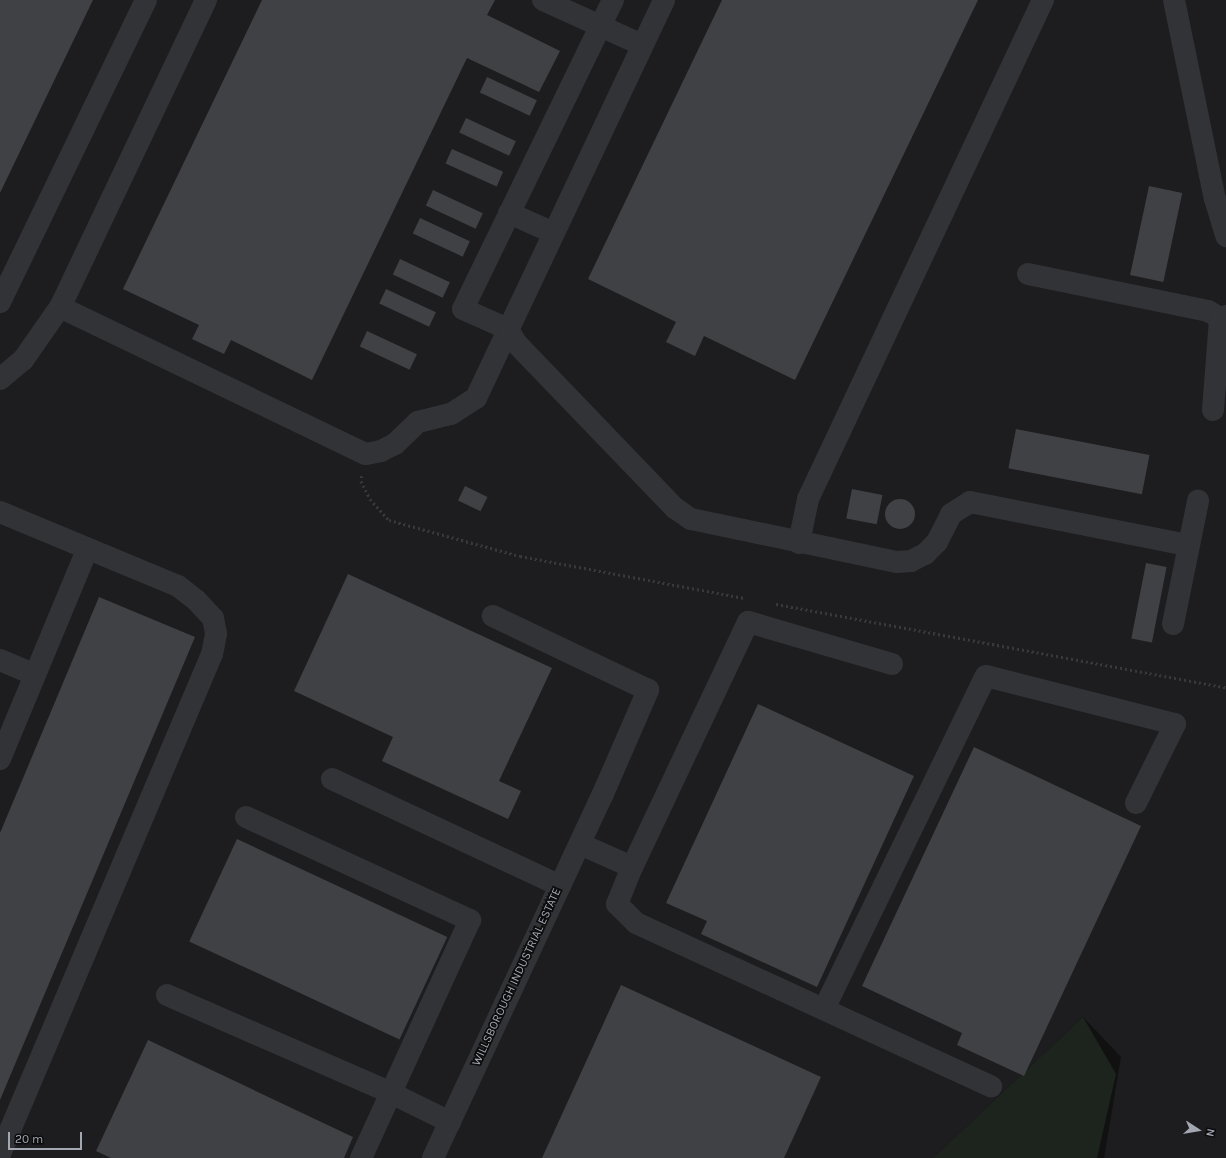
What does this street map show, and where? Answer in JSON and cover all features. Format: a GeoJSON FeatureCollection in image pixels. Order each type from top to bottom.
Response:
{"type":"FeatureCollection","features":[{"type":"Feature","properties":{"kind":"street"},"geometry":{"type":"LineString","coordinates":[[0,302],[146,0]]}},
{"type":"Feature","properties":{"kind":"street"},"geometry":{"type":"LineString","coordinates":[[0,379],[23,360],[60,307],[206,0]]}},
{"type":"Feature","properties":{"kind":"street"},"geometry":{"type":"LineString","coordinates":[[542,0],[642,45]]}},
{"type":"Feature","properties":{"kind":"street"},"geometry":{"type":"LineString","coordinates":[[613,0],[464,309],[508,329],[516,343],[675,508],[691,519],[706,524],[898,562],[911,561],[925,554],[937,542],[951,514],[970,502],[1188,545]]}},
{"type":"Feature","properties":{"kind":"street"},"geometry":{"type":"LineString","coordinates":[[60,307],[366,454],[381,451],[395,444],[418,422],[451,414],[476,398],[664,0]]}},
{"type":"Feature","properties":{"kind":"street"},"geometry":{"type":"LineString","coordinates":[[799,543],[808,499],[1043,0]]}},
{"type":"Feature","properties":{"kind":"street"},"geometry":{"type":"LineString","coordinates":[[1174,0],[1215,199],[1226,236]]}},
{"type":"Feature","properties":{"kind":"street"},"geometry":{"type":"LineString","coordinates":[[509,213],[554,233]]}},
{"type":"Feature","properties":{"kind":"street"},"geometry":{"type":"LineString","coordinates":[[1028,274],[1208,311],[1223,317],[1213,410]]}},
{"type":"Feature","properties":{"kind":"street"},"geometry":{"type":"LineString","coordinates":[[1173,624],[1198,501]]}},
{"type":"Feature","properties":{"kind":"street"},"geometry":{"type":"LineString","coordinates":[[0,512],[87,550],[178,586],[196,600],[213,618],[216,634],[212,654],[0,1154]]}},
{"type":"Feature","properties":{"kind":"street"},"geometry":{"type":"LineString","coordinates":[[0,759],[87,550]]}},
{"type":"Feature","properties":{"kind":"street","name":"WILLSBOROUGH INDUSTRIAL ESTATE"},"geometry":{"type":"LineString","coordinates":[[433,1158],[580,844],[648,690],[493,616]]}},
{"type":"Feature","properties":{"kind":"street"},"geometry":{"type":"LineString","coordinates":[[892,664],[748,622],[632,867],[617,904],[636,923],[991,1086]]}},
{"type":"Feature","properties":{"kind":"street"},"geometry":{"type":"LineString","coordinates":[[0,660],[35,675]]}},
{"type":"Feature","properties":{"kind":"street"},"geometry":{"type":"LineString","coordinates":[[824,1010],[986,676],[1175,724],[1136,802]]}},
{"type":"Feature","properties":{"kind":"street"},"geometry":{"type":"LineString","coordinates":[[332,779],[560,886]]}},
{"type":"Feature","properties":{"kind":"street"},"geometry":{"type":"LineString","coordinates":[[246,817],[470,920],[361,1158]]}},
{"type":"Feature","properties":{"kind":"street"},"geometry":{"type":"LineString","coordinates":[[580,844],[632,867]]}},
{"type":"Feature","properties":{"kind":"street"},"geometry":{"type":"LineString","coordinates":[[167,995],[391,1093],[450,1122]]}},
{"type":"Feature","properties":{"kind":"path"},"geometry":{"type":"LineString","coordinates":[[366,454],[361,481],[370,499],[389,520],[520,556],[748,598]]}},
{"type":"Feature","properties":{"kind":"path"},"geometry":{"type":"LineString","coordinates":[[771,603],[1226,687]]}},
{"type":"Feature","properties":{"kind":"shaded area"},"geometry":{"type":"Polygon","coordinates":[[[0,0],[1226,0],[1226,1158],[1104,1158],[1121,1057],[1083,1017],[933,1158],[0,1158],[0,0]]]}},
{"type":"Feature","properties":{"kind":"shaded area"},"geometry":{"type":"Polygon","coordinates":[[[1083,1017],[1116,1074],[1097,1158],[933,1158],[1083,1017]]]}},
{"type":"Feature","properties":{"kind":"building"},"geometry":{"type":"Polygon","coordinates":[[[0,0],[93,0],[0,193],[0,0]]]}},
{"type":"Feature","properties":{"kind":"building"},"geometry":{"type":"Polygon","coordinates":[[[262,0],[495,0],[487,15],[560,51],[539,92],[467,58],[312,380],[231,340],[224,354],[192,339],[199,325],[123,289],[262,0]]]}},
{"type":"Feature","properties":{"kind":"building"},"geometry":{"type":"Polygon","coordinates":[[[722,0],[978,0],[795,380],[704,336],[695,356],[666,342],[676,322],[588,279],[722,0]]]}},
{"type":"Feature","properties":{"kind":"building"},"geometry":{"type":"Polygon","coordinates":[[[487,77],[537,100],[530,116],[480,92],[487,77]]]}},
{"type":"Feature","properties":{"kind":"building"},"geometry":{"type":"Polygon","coordinates":[[[466,118],[516,141],[509,156],[459,133],[466,118]]]}},
{"type":"Feature","properties":{"kind":"building"},"geometry":{"type":"Polygon","coordinates":[[[452,149],[503,172],[497,186],[445,164],[452,149]]]}},
{"type":"Feature","properties":{"kind":"building"},"geometry":{"type":"Polygon","coordinates":[[[1149,186],[1182,193],[1163,282],[1130,275],[1149,186]]]}},
{"type":"Feature","properties":{"kind":"building"},"geometry":{"type":"Polygon","coordinates":[[[433,190],[483,213],[476,229],[426,205],[433,190]]]}},
{"type":"Feature","properties":{"kind":"building"},"geometry":{"type":"Polygon","coordinates":[[[420,218],[470,241],[463,257],[413,233],[420,218]]]}},
{"type":"Feature","properties":{"kind":"building"},"geometry":{"type":"Polygon","coordinates":[[[400,259],[450,282],[443,298],[393,274],[400,259]]]}},
{"type":"Feature","properties":{"kind":"building"},"geometry":{"type":"Polygon","coordinates":[[[386,289],[436,312],[429,327],[379,304],[386,289]]]}},
{"type":"Feature","properties":{"kind":"building"},"geometry":{"type":"Polygon","coordinates":[[[367,331],[417,354],[410,370],[360,346],[367,331]]]}},
{"type":"Feature","properties":{"kind":"building"},"geometry":{"type":"Polygon","coordinates":[[[1016,429],[1150,455],[1142,494],[1008,468],[1016,429]]]}},
{"type":"Feature","properties":{"kind":"building"},"geometry":{"type":"Polygon","coordinates":[[[465,486],[487,497],[480,511],[458,500],[465,486]]]}},
{"type":"Feature","properties":{"kind":"building"},"geometry":{"type":"Polygon","coordinates":[[[852,489],[882,495],[877,524],[846,518],[852,489]]]}},
{"type":"Feature","properties":{"kind":"building"},"geometry":{"type":"Polygon","coordinates":[[[900,499],[911,503],[915,514],[911,525],[900,529],[889,525],[885,514],[889,503],[900,499]]]}},
{"type":"Feature","properties":{"kind":"building"},"geometry":{"type":"Polygon","coordinates":[[[1146,563],[1167,567],[1152,643],[1131,639],[1146,563]]]}},
{"type":"Feature","properties":{"kind":"building"},"geometry":{"type":"Polygon","coordinates":[[[348,574],[552,668],[499,781],[521,791],[508,819],[382,761],[393,737],[294,691],[348,574]]]}},
{"type":"Feature","properties":{"kind":"building"},"geometry":{"type":"Polygon","coordinates":[[[99,597],[195,637],[0,1100],[0,833],[99,597]]]}},
{"type":"Feature","properties":{"kind":"building"},"geometry":{"type":"Polygon","coordinates":[[[758,704],[914,776],[817,987],[701,934],[707,921],[666,903],[758,704]]]}},
{"type":"Feature","properties":{"kind":"building"},"geometry":{"type":"Polygon","coordinates":[[[974,747],[1141,826],[1024,1076],[957,1045],[962,1033],[862,986],[974,747]]]}},
{"type":"Feature","properties":{"kind":"building"},"geometry":{"type":"Polygon","coordinates":[[[237,839],[447,937],[400,1039],[189,941],[237,839]]]}},
{"type":"Feature","properties":{"kind":"building"},"geometry":{"type":"Polygon","coordinates":[[[621,985],[821,1077],[784,1158],[542,1158],[621,985]]]}},
{"type":"Feature","properties":{"kind":"building"},"geometry":{"type":"Polygon","coordinates":[[[148,1040],[353,1137],[344,1158],[111,1158],[96,1151],[148,1040]]]}}]}
